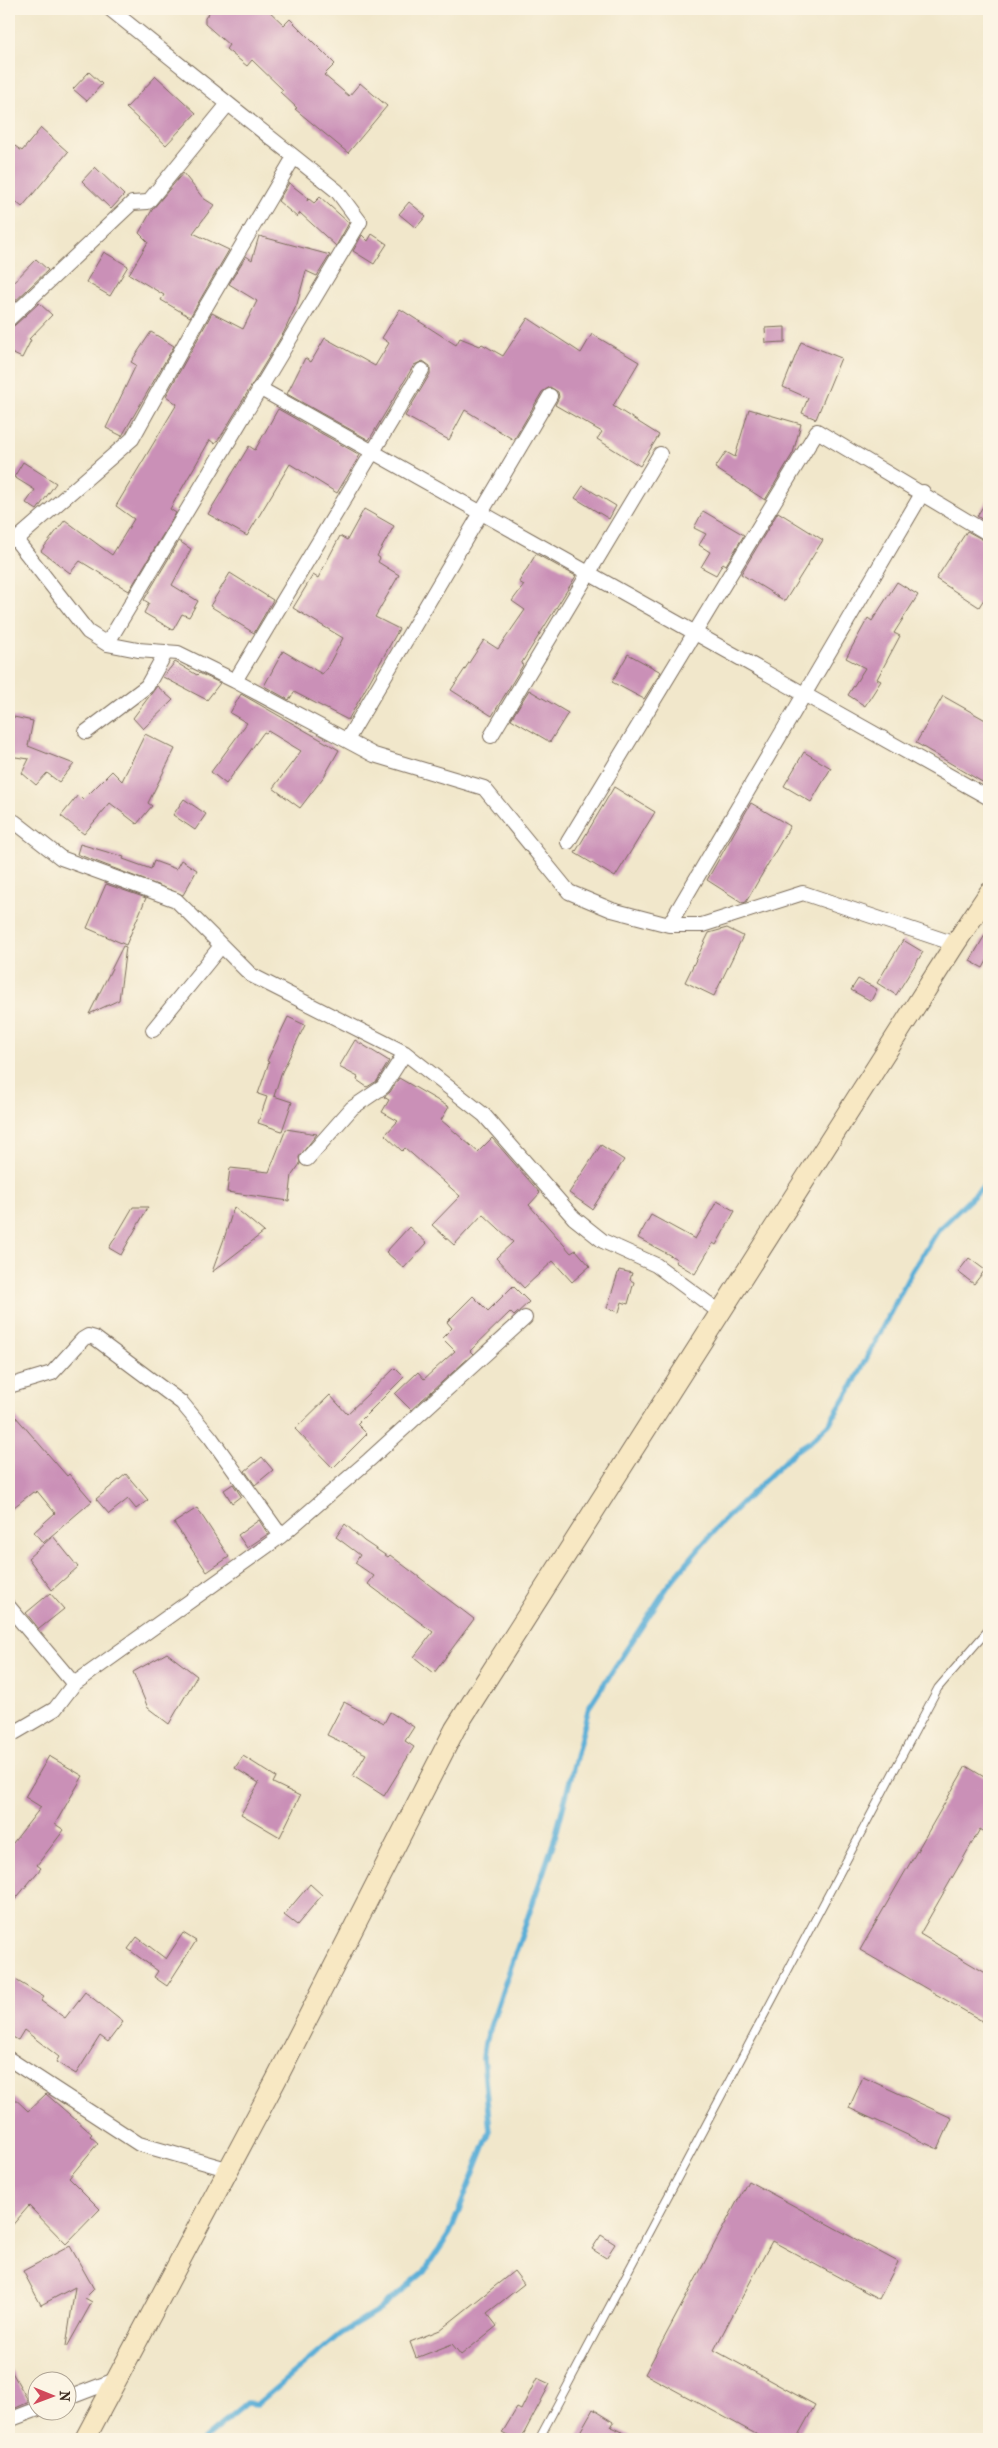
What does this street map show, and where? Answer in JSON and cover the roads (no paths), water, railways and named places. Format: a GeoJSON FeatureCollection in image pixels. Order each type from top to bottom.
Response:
{"type":"FeatureCollection","features":[{"type":"Feature","properties":{"kind":"main road"},"geometry":{"type":"LineString","coordinates":[[86,2439],[115,2380],[276,2080],[455,1729],[989,893]]}},
{"type":"Feature","properties":{"kind":"street"},"geometry":{"type":"LineString","coordinates":[[107,644],[258,388],[360,222],[337,192],[110,9]]}},
{"type":"Feature","properties":{"kind":"street"},"geometry":{"type":"LineString","coordinates":[[9,319],[132,203],[148,202],[228,104]]}},
{"type":"Feature","properties":{"kind":"street"},"geometry":{"type":"LineString","coordinates":[[294,157],[198,320],[132,439],[13,538],[88,632],[107,644],[138,650],[178,653],[235,680],[374,754],[484,788],[569,892],[612,910],[669,925],[702,925],[803,892],[955,944]]}},
{"type":"Feature","properties":{"kind":"street"},"geometry":{"type":"LineString","coordinates":[[235,680],[422,370]]}},
{"type":"Feature","properties":{"kind":"street"},"geometry":{"type":"LineString","coordinates":[[258,388],[989,798]]}},
{"type":"Feature","properties":{"kind":"street"},"geometry":{"type":"LineString","coordinates":[[347,740],[550,396]]}},
{"type":"Feature","properties":{"kind":"street"},"geometry":{"type":"LineString","coordinates":[[568,842],[817,431],[923,492],[989,534]]}},
{"type":"Feature","properties":{"kind":"street"},"geometry":{"type":"LineString","coordinates":[[491,736],[660,454]]}},
{"type":"Feature","properties":{"kind":"street"},"geometry":{"type":"LineString","coordinates":[[669,925],[923,492]]}},
{"type":"Feature","properties":{"kind":"street"},"geometry":{"type":"LineString","coordinates":[[86,732],[147,686],[166,652]]}},
{"type":"Feature","properties":{"kind":"street"},"geometry":{"type":"LineString","coordinates":[[9,820],[15,822],[61,858],[176,900],[251,975],[405,1053],[484,1115],[574,1218],[603,1241],[656,1265],[721,1313]]}},
{"type":"Feature","properties":{"kind":"street"},"geometry":{"type":"LineString","coordinates":[[153,1030],[221,946]]}},
{"type":"Feature","properties":{"kind":"street"},"geometry":{"type":"LineString","coordinates":[[307,1160],[352,1108],[382,1087],[405,1053]]}},
{"type":"Feature","properties":{"kind":"street"},"geometry":{"type":"LineString","coordinates":[[9,1736],[55,1709],[74,1684],[281,1536],[524,1318]]}},
{"type":"Feature","properties":{"kind":"street"},"geometry":{"type":"LineString","coordinates":[[9,1386],[52,1373],[83,1339],[88,1336],[95,1338],[182,1403],[211,1438],[281,1536]]}},
{"type":"Feature","properties":{"kind":"street"},"geometry":{"type":"LineString","coordinates":[[9,1607],[74,1684]]}},
{"type":"Feature","properties":{"kind":"street"},"geometry":{"type":"LineString","coordinates":[[9,2059],[139,2144],[227,2169]]}},
{"type":"Feature","properties":{"kind":"street"},"geometry":{"type":"LineString","coordinates":[[78,2394],[115,2380]]}},
{"type":"Feature","properties":{"kind":"street"},"geometry":{"type":"LineString","coordinates":[[9,2420],[28,2413]]}},
{"type":"Feature","properties":{"kind":"lane"},"geometry":{"type":"LineString","coordinates":[[539,2439],[938,1688],[989,1629]]}},
{"type":"Feature","properties":{"kind":"waterway"},"geometry":{"type":"LineString","coordinates":[[204,2439],[247,2403],[257,2404],[340,2334],[378,2311],[424,2272],[450,2233],[490,2131],[483,2058],[485,2042],[555,1838],[589,1707],[670,1583],[718,1526],[795,1451],[811,1441],[829,1424],[850,1390],[912,1271],[939,1229],[989,1181]]}}]}
